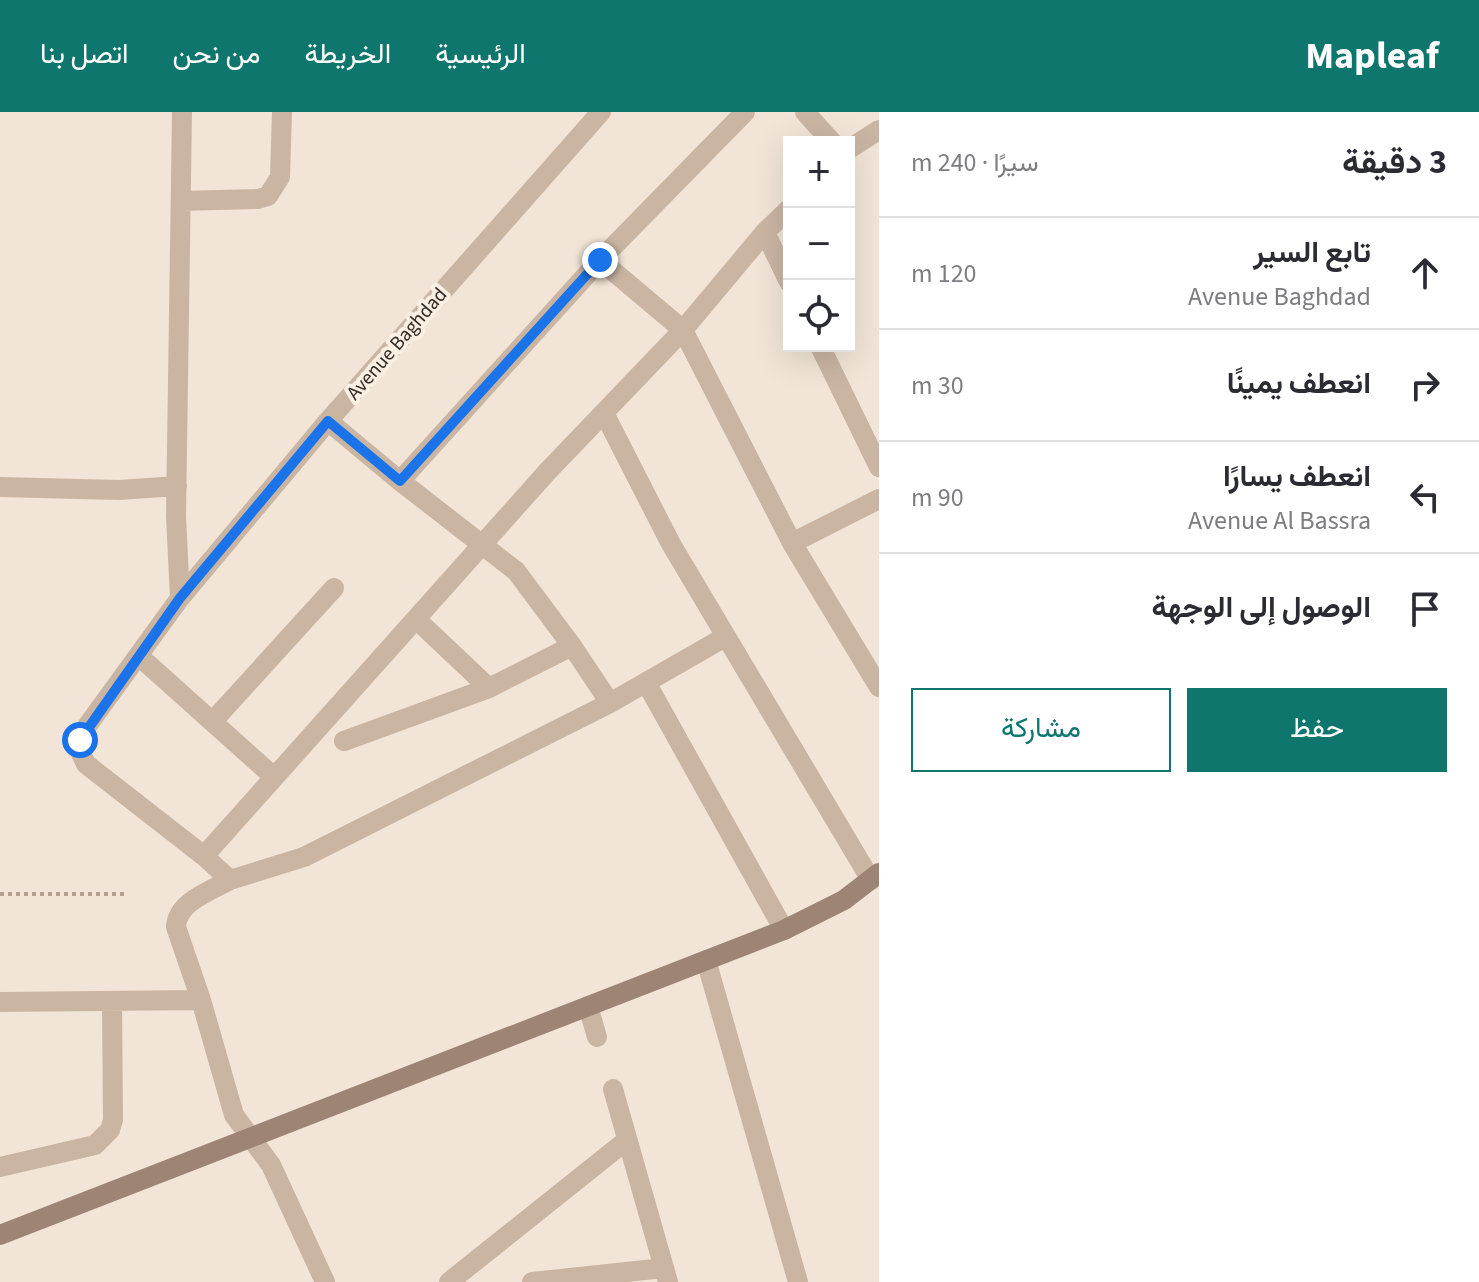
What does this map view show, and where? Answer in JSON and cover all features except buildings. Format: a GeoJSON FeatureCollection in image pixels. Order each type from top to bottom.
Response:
{"type":"FeatureCollection","features":[{"type":"Feature","properties":{"kind":"main road"},"geometry":{"type":"LineString","coordinates":[[0,1235],[784,930],[844,900],[875,876]]}},
{"type":"Feature","properties":{"kind":"street"},"geometry":{"type":"LineString","coordinates":[[180,598],[177,486],[182,112]]}},
{"type":"Feature","properties":{"kind":"street"},"geometry":{"type":"LineString","coordinates":[[181,201],[258,199],[268,196],[280,177],[282,112]]}},
{"type":"Feature","properties":{"kind":"street","name":"Avenue Baghdad"},"geometry":{"type":"LineString","coordinates":[[204,856],[86,764],[79,749],[82,733],[180,598],[328,421],[601,112]]}},
{"type":"Feature","properties":{"kind":"street"},"geometry":{"type":"LineString","coordinates":[[400,481],[600,260],[745,112]]}},
{"type":"Feature","properties":{"kind":"street"},"geometry":{"type":"LineString","coordinates":[[805,112],[827,136]]}},
{"type":"Feature","properties":{"kind":"street"},"geometry":{"type":"LineString","coordinates":[[855,145],[879,130]]}},
{"type":"Feature","properties":{"kind":"street"},"geometry":{"type":"LineString","coordinates":[[230,880],[204,856],[483,545],[683,330],[783,215]]}},
{"type":"Feature","properties":{"kind":"street"},"geometry":{"type":"LineString","coordinates":[[765,232],[788,280]]}},
{"type":"Feature","properties":{"kind":"street"},"geometry":{"type":"LineString","coordinates":[[600,260],[683,330],[792,543],[879,687]]}},
{"type":"Feature","properties":{"kind":"street"},"geometry":{"type":"LineString","coordinates":[[823,352],[879,467]]}},
{"type":"Feature","properties":{"kind":"street"},"geometry":{"type":"LineString","coordinates":[[604,413],[671,544],[725,637],[875,876]]}},
{"type":"Feature","properties":{"kind":"street"},"geometry":{"type":"LineString","coordinates":[[328,421],[516,571],[610,703]]}},
{"type":"Feature","properties":{"kind":"street"},"geometry":{"type":"LineString","coordinates":[[0,487],[119,490],[177,486]]}},
{"type":"Feature","properties":{"kind":"street"},"geometry":{"type":"LineString","coordinates":[[792,543],[879,499]]}},
{"type":"Feature","properties":{"kind":"street"},"geometry":{"type":"LineString","coordinates":[[213,721],[334,588]]}},
{"type":"Feature","properties":{"kind":"street"},"geometry":{"type":"LineString","coordinates":[[416,619],[489,688]]}},
{"type":"Feature","properties":{"kind":"street"},"geometry":{"type":"LineString","coordinates":[[325,1282],[271,1165],[234,1115],[176,927],[177,917],[184,906],[230,880],[304,857],[647,684],[725,637]]}},
{"type":"Feature","properties":{"kind":"street"},"geometry":{"type":"LineString","coordinates":[[344,741],[489,688],[572,646]]}},
{"type":"Feature","properties":{"kind":"street"},"geometry":{"type":"LineString","coordinates":[[140,657],[274,777]]}},
{"type":"Feature","properties":{"kind":"street"},"geometry":{"type":"LineString","coordinates":[[647,684],[784,930]]}},
{"type":"Feature","properties":{"kind":"street"},"geometry":{"type":"LineString","coordinates":[[706,960],[798,1282]]}},
{"type":"Feature","properties":{"kind":"street"},"geometry":{"type":"LineString","coordinates":[[0,1002],[201,1000]]}},
{"type":"Feature","properties":{"kind":"street"},"geometry":{"type":"LineString","coordinates":[[0,1167],[95,1145],[110,1130],[113,1120],[112,1001]]}},
{"type":"Feature","properties":{"kind":"street"},"geometry":{"type":"LineString","coordinates":[[588,1006],[597,1037]]}},
{"type":"Feature","properties":{"kind":"street"},"geometry":{"type":"LineString","coordinates":[[532,1282],[666,1275],[613,1089]]}},
{"type":"Feature","properties":{"kind":"street"},"geometry":{"type":"LineString","coordinates":[[449,1282],[627,1140]]}},
{"type":"Feature","properties":{"kind":"path"},"geometry":{"type":"LineString","coordinates":[[0,894],[128,894]]}},
{"type":"Feature","properties":{"kind":"route"},"geometry":{"type":"LineString","coordinates":[[80,740],[180,598],[328,421],[400,481],[600,260]]}}]}
